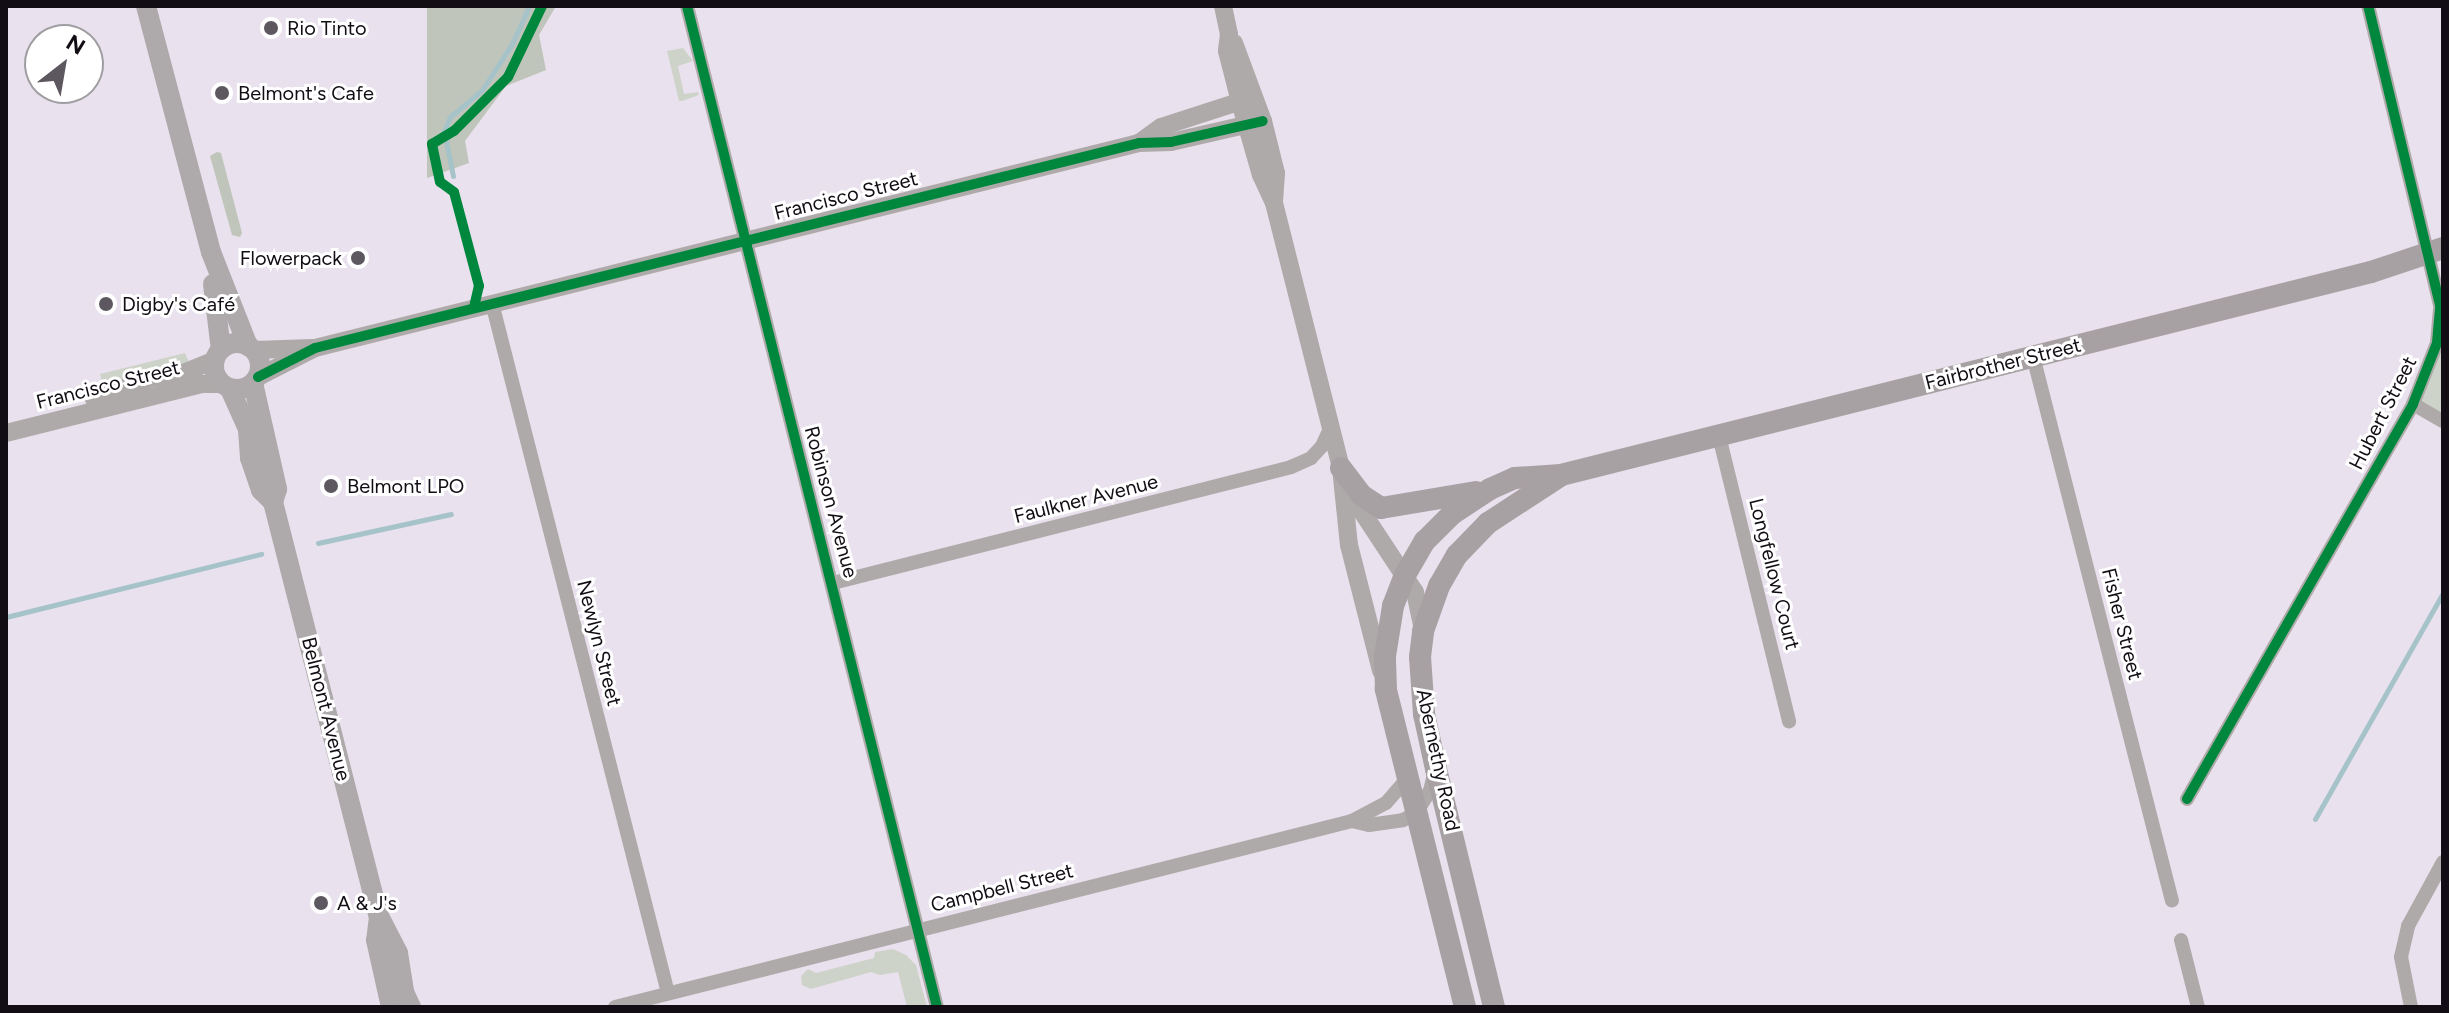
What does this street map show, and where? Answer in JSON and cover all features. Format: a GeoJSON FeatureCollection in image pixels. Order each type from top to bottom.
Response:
{"type":"FeatureCollection","features":[{"type":"Feature","properties":{"kind":"main road"},"geometry":{"type":"LineString","coordinates":[[146,6],[211,252],[250,348],[260,362],[256,380],[243,389],[226,386],[214,369],[218,355],[211,252]]}},
{"type":"Feature","properties":{"kind":"main road","name":"Fairbrother Street"},"geometry":{"type":"LineString","coordinates":[[1386,689],[1387,631],[1405,575],[1437,527],[1490,489],[1515,478],[1561,475],[1719,436],[2371,272],[2438,247]]}},
{"type":"Feature","properties":{"kind":"main road"},"geometry":{"type":"LineString","coordinates":[[218,355],[239,343],[250,348]]}},
{"type":"Feature","properties":{"kind":"main road","name":"Belmont Avenue"},"geometry":{"type":"LineString","coordinates":[[256,380],[277,489],[273,502]]}},
{"type":"Feature","properties":{"kind":"main road","name":"Belmont Avenue"},"geometry":{"type":"LineString","coordinates":[[226,386],[248,429],[250,458],[261,490],[273,502],[379,917],[398,953],[404,992],[411,1007]]}},
{"type":"Feature","properties":{"kind":"main road","name":"Fairbrother Street"},"geometry":{"type":"LineString","coordinates":[[1423,631],[1439,586],[1469,540],[1504,511],[1561,475]]}},
{"type":"Feature","properties":{"kind":"main road"},"geometry":{"type":"LineString","coordinates":[[1342,476],[1361,495],[1381,508],[1425,503],[1490,489]]}},
{"type":"Feature","properties":{"kind":"main road","name":"Abernethy Road"},"geometry":{"type":"LineString","coordinates":[[1423,631],[1420,677],[1436,769],[1494,1007]]}},
{"type":"Feature","properties":{"kind":"main road","name":"Abernethy Road"},"geometry":{"type":"LineString","coordinates":[[1386,689],[1465,1007]]}},
{"type":"Feature","properties":{"kind":"main road","name":"Belmont Avenue"},"geometry":{"type":"LineString","coordinates":[[379,917],[376,940],[391,1007]]}},
{"type":"Feature","properties":{"kind":"street","name":"Robinson Avenue"},"geometry":{"type":"LineString","coordinates":[[687,6],[937,1007]]}},
{"type":"Feature","properties":{"kind":"street","name":"Abernethy Road"},"geometry":{"type":"LineString","coordinates":[[1223,6],[1229,34],[1239,52],[1247,100],[1276,173],[1274,203],[1331,427],[1342,476],[1349,545],[1386,689]]}},
{"type":"Feature","properties":{"kind":"street","name":"Hubert Street"},"geometry":{"type":"LineString","coordinates":[[2187,799],[2413,404],[2437,343],[2440,322],[2438,247],[2368,6]]}},
{"type":"Feature","properties":{"kind":"street","name":"Francisco Street"},"geometry":{"type":"LineString","coordinates":[[1139,143],[1161,127],[1247,100]]}},
{"type":"Feature","properties":{"kind":"street","name":"Francisco Street"},"geometry":{"type":"LineString","coordinates":[[256,380],[315,348],[743,239],[1139,143],[1171,142],[1255,123]]}},
{"type":"Feature","properties":{"kind":"street","name":"Newlyn Street"},"geometry":{"type":"LineString","coordinates":[[492,303],[668,993]]}},
{"type":"Feature","properties":{"kind":"street","name":"Francisco Street"},"geometry":{"type":"LineString","coordinates":[[250,348],[315,348]]}},
{"type":"Feature","properties":{"kind":"street","name":"Francisco Street"},"geometry":{"type":"LineString","coordinates":[[6,421],[110,395],[130,385],[178,375],[218,355]]}},
{"type":"Feature","properties":{"kind":"street","name":"Fisher Street"},"geometry":{"type":"LineString","coordinates":[[2033,356],[2172,901]]}},
{"type":"Feature","properties":{"kind":"street","name":"Francisco Street"},"geometry":{"type":"LineString","coordinates":[[6,433],[203,384],[226,386]]}},
{"type":"Feature","properties":{"kind":"street"},"geometry":{"type":"LineString","coordinates":[[2413,404],[2443,421]]}},
{"type":"Feature","properties":{"kind":"street","name":"Faulkner Avenue"},"geometry":{"type":"LineString","coordinates":[[833,583],[1291,467],[1315,454],[1331,427]]}},
{"type":"Feature","properties":{"kind":"street","name":"Longfellow Court"},"geometry":{"type":"LineString","coordinates":[[1719,436],[1789,722]]}},
{"type":"Feature","properties":{"kind":"street","name":"Abernethy Road"},"geometry":{"type":"LineString","coordinates":[[1342,476],[1359,510],[1415,592],[1423,631]]}},
{"type":"Feature","properties":{"kind":"street"},"geometry":{"type":"LineString","coordinates":[[1416,813],[1430,791],[1436,769]]}},
{"type":"Feature","properties":{"kind":"street","name":"Campbell Street"},"geometry":{"type":"LineString","coordinates":[[615,1007],[1352,821],[1386,803],[1407,779]]}},
{"type":"Feature","properties":{"kind":"street","name":"Campbell Street"},"geometry":{"type":"LineString","coordinates":[[1352,821],[1369,825],[1403,820],[1416,813]]}},
{"type":"Feature","properties":{"kind":"street"},"geometry":{"type":"LineString","coordinates":[[2411,1007],[2401,957],[2408,926],[2443,862]]}},
{"type":"Feature","properties":{"kind":"street"},"geometry":{"type":"LineString","coordinates":[[2181,940],[2198,1007]]}},
{"type":"Feature","properties":{"kind":"shaded area"},"geometry":{"type":"Polygon","coordinates":[[[427,6],[556,6],[539,35],[546,70],[506,86],[465,141],[469,163],[427,178],[427,6]]]}},
{"type":"Feature","properties":{"kind":"shaded area"},"geometry":{"type":"Polygon","coordinates":[[[683,48],[693,61],[678,66],[684,94],[698,92],[699,95],[679,101],[667,51],[683,48]]]}},
{"type":"Feature","properties":{"kind":"shaded area"},"geometry":{"type":"Polygon","coordinates":[[[221,153],[242,233],[240,237],[232,235],[210,156],[221,153]]]}},
{"type":"Feature","properties":{"kind":"shaded area"},"geometry":{"type":"Polygon","coordinates":[[[2443,342],[2443,421],[2413,404],[2443,342]]]}},
{"type":"Feature","properties":{"kind":"shaded area"},"geometry":{"type":"Polygon","coordinates":[[[185,353],[189,362],[184,365],[139,373],[110,385],[102,382],[100,374],[185,353]]]}},
{"type":"Feature","properties":{"kind":"shaded area"},"geometry":{"type":"Polygon","coordinates":[[[893,949],[906,955],[916,965],[927,1007],[907,1007],[898,972],[880,975],[871,972],[811,989],[802,985],[801,976],[808,969],[816,973],[874,958],[875,952],[893,949]]]}},
{"type":"Feature","properties":{"kind":"waterway"},"geometry":{"type":"LineString","coordinates":[[453,176],[444,131],[450,117],[482,90],[513,42],[529,6]]}},
{"type":"Feature","properties":{"kind":"waterway"},"geometry":{"type":"LineString","coordinates":[[318,543],[451,514]]}},
{"type":"Feature","properties":{"kind":"waterway"},"geometry":{"type":"LineString","coordinates":[[6,617],[261,554]]}},
{"type":"Feature","properties":{"kind":"waterway"},"geometry":{"type":"LineString","coordinates":[[2315,819],[2443,593]]}},
{"type":"Feature","properties":{"kind":"cycle path"},"geometry":{"type":"LineString","coordinates":[[474,307],[479,286],[454,192],[440,182],[432,144],[454,131],[508,77],[542,6]]}},
{"type":"Feature","properties":{"kind":"cycle path"},"geometry":{"type":"LineString","coordinates":[[687,6],[937,1007]]}},
{"type":"Feature","properties":{"kind":"cycle path"},"geometry":{"type":"LineString","coordinates":[[2187,799],[2413,404],[2437,343],[2440,305],[2368,6]]}},
{"type":"Feature","properties":{"kind":"cycle path"},"geometry":{"type":"LineString","coordinates":[[258,377],[315,348],[1139,143],[1171,142],[1263,121]]}},
{"type":"Feature","properties":{"kind":"place","name":"Rio Tinto"},"geometry":{"type":"Point","coordinates":[271,28]}},
{"type":"Feature","properties":{"kind":"place","name":"Belmont's Cafe"},"geometry":{"type":"Point","coordinates":[222,93]}},
{"type":"Feature","properties":{"kind":"place","name":"Flowerpack"},"geometry":{"type":"Point","coordinates":[358,258]}},
{"type":"Feature","properties":{"kind":"place","name":"Digby's Café"},"geometry":{"type":"Point","coordinates":[106,304]}},
{"type":"Feature","properties":{"kind":"place","name":"Belmont LPO"},"geometry":{"type":"Point","coordinates":[331,486]}},
{"type":"Feature","properties":{"kind":"place","name":"A & J's"},"geometry":{"type":"Point","coordinates":[321,903]}}]}
